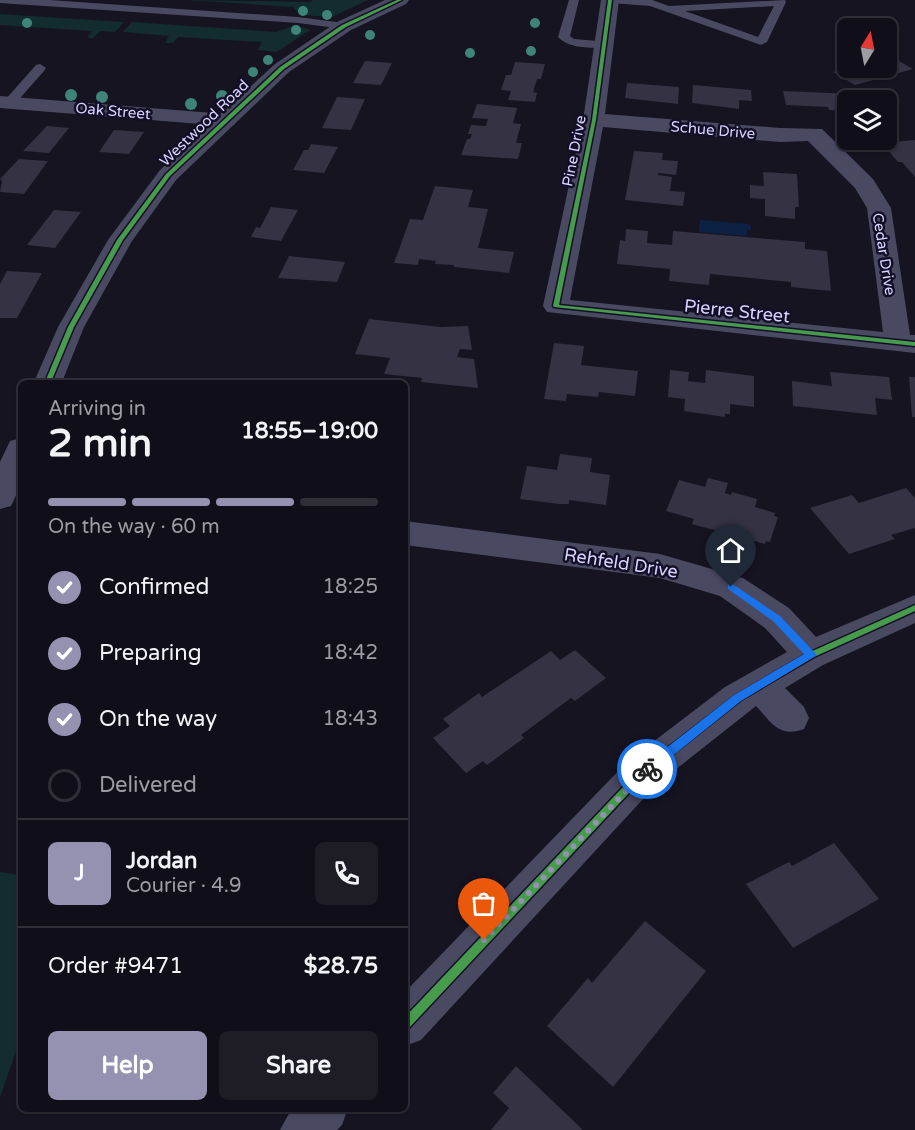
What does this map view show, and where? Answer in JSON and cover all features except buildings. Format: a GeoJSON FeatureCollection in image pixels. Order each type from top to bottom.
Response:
{"type":"FeatureCollection","features":[{"type":"Feature","properties":{"kind":"street","name":"Westwood Road"},"geometry":{"type":"LineString","coordinates":[[49,380],[71,327],[120,240],[168,175],[282,68],[344,26],[400,0]]}},
{"type":"Feature","properties":{"kind":"street","name":"Pine Drive"},"geometry":{"type":"LineString","coordinates":[[556,306],[594,120],[611,0]]}},
{"type":"Feature","properties":{"kind":"street","name":"Oak Street"},"geometry":{"type":"LineString","coordinates":[[3,106],[226,120]]}},
{"type":"Feature","properties":{"kind":"street","name":"Schue Drive"},"geometry":{"type":"LineString","coordinates":[[594,120],[780,135],[814,134],[827,147]]}},
{"type":"Feature","properties":{"kind":"street","name":"Cedar Drive"},"geometry":{"type":"LineString","coordinates":[[827,147],[865,184],[879,208],[906,344]]}},
{"type":"Feature","properties":{"kind":"street","name":"Pierre Street"},"geometry":{"type":"LineString","coordinates":[[556,306],[906,344]]}},
{"type":"Feature","properties":{"kind":"street"},"geometry":{"type":"LineString","coordinates":[[0,498],[18,455]]}},
{"type":"Feature","properties":{"kind":"street","name":"Rehfeld Drive"},"geometry":{"type":"LineString","coordinates":[[408,533],[660,566],[731,587],[777,618],[812,655]]}},
{"type":"Feature","properties":{"kind":"street"},"geometry":{"type":"LineString","coordinates":[[408,1021],[642,772],[738,698],[759,685],[812,655],[915,608]]}},
{"type":"Feature","properties":{"kind":"street"},"geometry":{"type":"LineString","coordinates":[[759,685],[791,718]]}},
{"type":"Feature","properties":{"kind":"street"},"geometry":{"type":"LineString","coordinates":[[304,1130],[321,1112]]}},
{"type":"Feature","properties":{"kind":"lane"},"geometry":{"type":"LineString","coordinates":[[0,0],[298,20],[344,26]]}},
{"type":"Feature","properties":{"kind":"lane"},"geometry":{"type":"LineString","coordinates":[[574,0],[564,37],[571,42],[604,44]]}},
{"type":"Feature","properties":{"kind":"lane"},"geometry":{"type":"LineString","coordinates":[[611,0],[651,3],[761,42],[782,2],[668,9]]}},
{"type":"Feature","properties":{"kind":"lane"},"geometry":{"type":"LineString","coordinates":[[3,106],[40,68]]}},
{"type":"Feature","properties":{"kind":"green space"},"geometry":{"type":"Polygon","coordinates":[[[186,0],[310,2],[313,0],[368,0],[332,17],[301,15],[293,7],[186,0]]]}},
{"type":"Feature","properties":{"kind":"green space"},"geometry":{"type":"Polygon","coordinates":[[[0,14],[124,22],[115,32],[100,31],[92,39],[87,37],[92,31],[0,25],[0,14]]]}},
{"type":"Feature","properties":{"kind":"green space"},"geometry":{"type":"Polygon","coordinates":[[[132,22],[276,32],[295,25],[310,30],[277,52],[258,50],[262,42],[178,37],[173,43],[165,43],[169,36],[123,32],[132,22]]]}},
{"type":"Feature","properties":{"kind":"green space"},"geometry":{"type":"Polygon","coordinates":[[[0,872],[18,875],[18,1046],[0,1097],[0,872]]]}},
{"type":"Feature","properties":{"kind":"water"},"geometry":{"type":"Polygon","coordinates":[[[700,220],[747,224],[751,226],[751,230],[747,230],[747,236],[699,232],[700,220]]]}},
{"type":"Feature","properties":{"kind":"cycle path"},"geometry":{"type":"LineString","coordinates":[[49,380],[71,327],[120,240],[168,175],[282,68],[344,26],[400,0]]}},
{"type":"Feature","properties":{"kind":"cycle path"},"geometry":{"type":"LineString","coordinates":[[610,0],[594,120],[556,306],[915,344]]}},
{"type":"Feature","properties":{"kind":"cycle path"},"geometry":{"type":"LineString","coordinates":[[408,1021],[642,773],[738,698],[811,655],[915,608]]}},
{"type":"Feature","properties":{"kind":"way so far"},"geometry":{"type":"LineString","coordinates":[[484,940],[647,769]]}},
{"type":"Feature","properties":{"kind":"route"},"geometry":{"type":"LineString","coordinates":[[647,769],[738,698],[812,655],[777,618],[731,587]]}}]}
